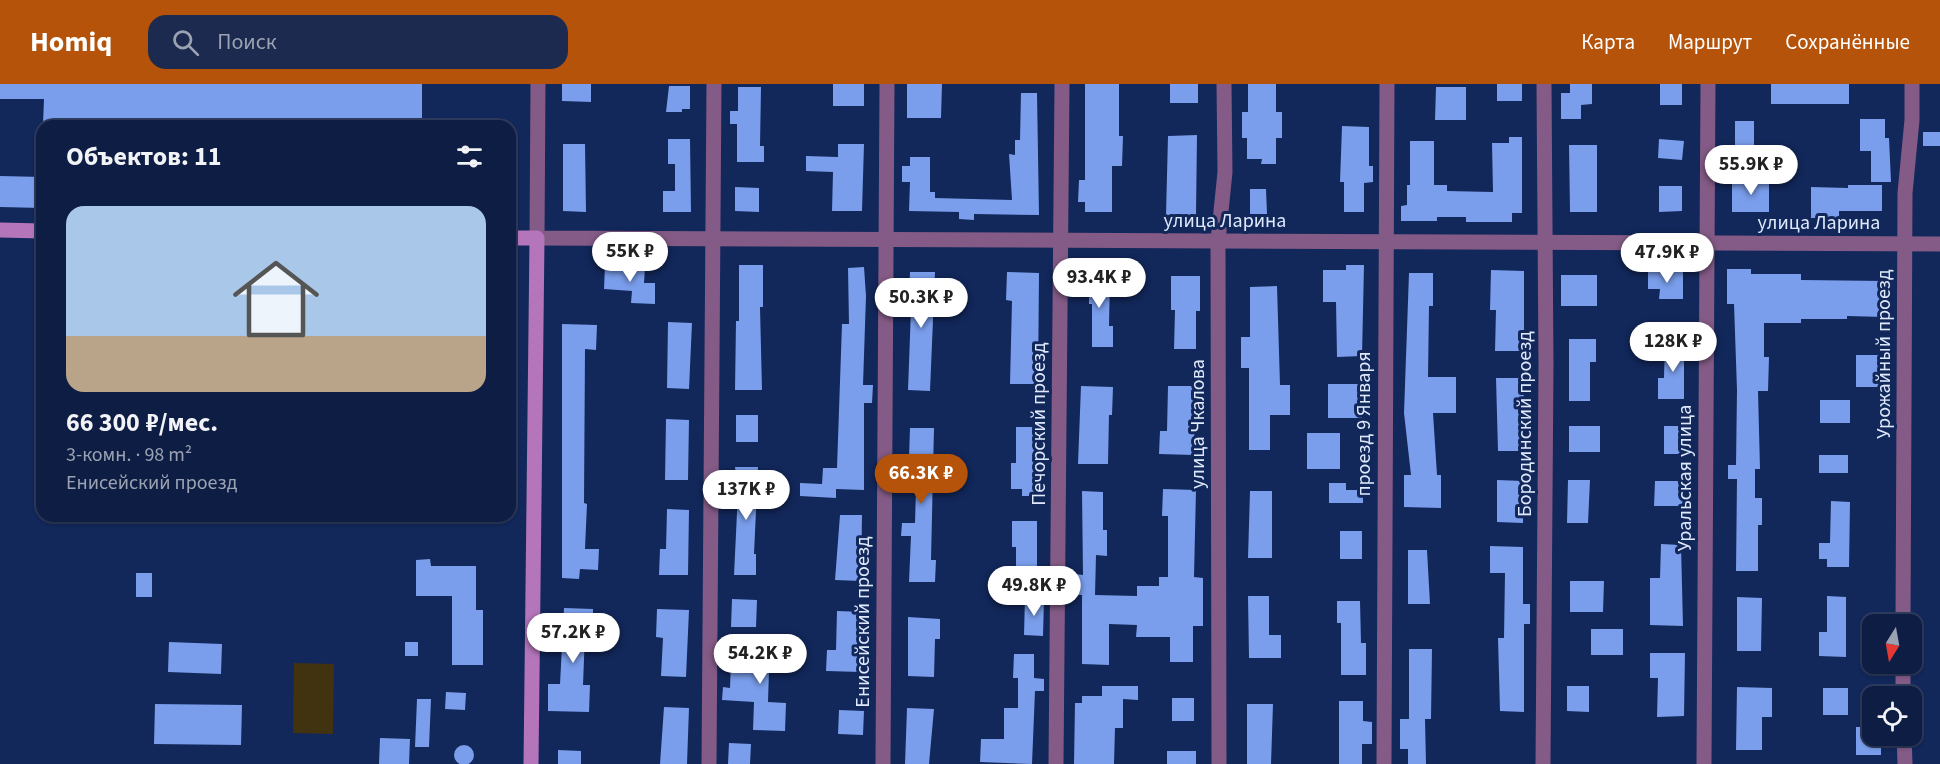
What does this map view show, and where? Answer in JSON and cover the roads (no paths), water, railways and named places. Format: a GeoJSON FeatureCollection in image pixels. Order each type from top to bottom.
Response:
{"type":"FeatureCollection","features":[{"type":"Feature","properties":{"kind":"main road"},"geometry":{"type":"LineString","coordinates":[[0,230],[36,231]]}},
{"type":"Feature","properties":{"kind":"main road","name":"улица Ларина"},"geometry":{"type":"LineString","coordinates":[[516,238],[537,238]]}},
{"type":"Feature","properties":{"kind":"main road"},"geometry":{"type":"LineString","coordinates":[[531,764],[537,238]]}},
{"type":"Feature","properties":{"kind":"street"},"geometry":{"type":"LineString","coordinates":[[537,238],[538,84]]}},
{"type":"Feature","properties":{"kind":"street"},"geometry":{"type":"LineString","coordinates":[[709,764],[714,84]]}},
{"type":"Feature","properties":{"kind":"street","name":"Енисейский проезд"},"geometry":{"type":"LineString","coordinates":[[883,764],[887,84]]}},
{"type":"Feature","properties":{"kind":"street","name":"Печорский проезд"},"geometry":{"type":"LineString","coordinates":[[1056,764],[1062,84]]}},
{"type":"Feature","properties":{"kind":"street","name":"улица Чкалова"},"geometry":{"type":"LineString","coordinates":[[1220,764],[1218,241],[1225,172],[1224,84]]}},
{"type":"Feature","properties":{"kind":"street","name":"проезд 9 Января"},"geometry":{"type":"LineString","coordinates":[[1384,764],[1384,241],[1387,84]]}},
{"type":"Feature","properties":{"kind":"street","name":"Бородинский проезд"},"geometry":{"type":"LineString","coordinates":[[1543,764],[1546,365],[1543,242],[1544,84]]}},
{"type":"Feature","properties":{"kind":"street","name":"Уральская улица"},"geometry":{"type":"LineString","coordinates":[[1704,764],[1705,243],[1708,84]]}},
{"type":"Feature","properties":{"kind":"street","name":"Урожайный проезд"},"geometry":{"type":"LineString","coordinates":[[1903,614],[1905,244],[1912,84]]}},
{"type":"Feature","properties":{"kind":"street","name":"улица Ларина"},"geometry":{"type":"LineString","coordinates":[[537,238],[1940,244]]}},
{"type":"Feature","properties":{"kind":"street"},"geometry":{"type":"LineString","coordinates":[[1904,746],[1905,764]]}}]}
